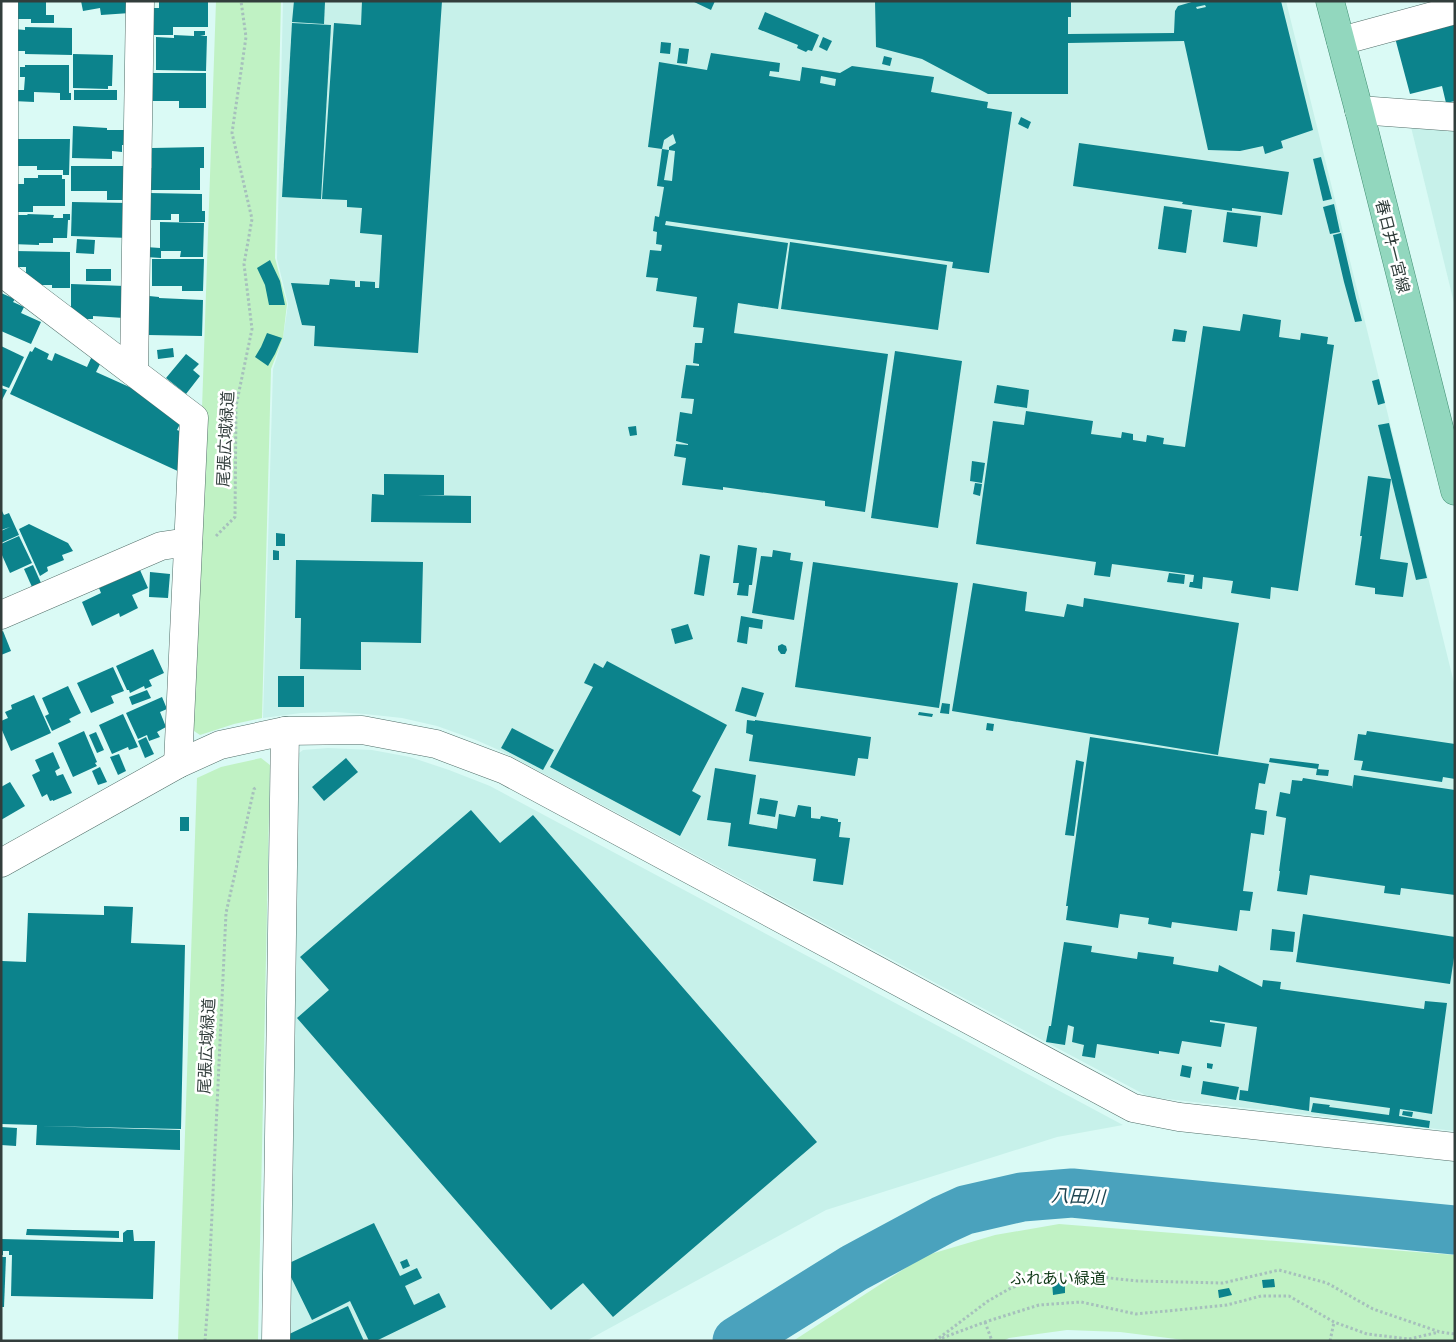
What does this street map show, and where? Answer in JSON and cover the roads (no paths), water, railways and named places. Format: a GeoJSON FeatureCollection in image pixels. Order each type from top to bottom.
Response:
{"type":"FeatureCollection","features":[{"type":"Feature","properties":{"kind":"main road","name":"春日井一宮線"},"geometry":{"type":"LineString","coordinates":[[1330,1],[1455,490]]}},
{"type":"Feature","properties":{"kind":"street"},"geometry":{"type":"LineString","coordinates":[[4,1],[3,273],[194,418],[178,764]]}},
{"type":"Feature","properties":{"kind":"street"},"geometry":{"type":"LineString","coordinates":[[134,372],[140,1]]}},
{"type":"Feature","properties":{"kind":"street"},"geometry":{"type":"LineString","coordinates":[[1341,41],[1455,10]]}},
{"type":"Feature","properties":{"kind":"street"},"geometry":{"type":"LineString","coordinates":[[1359,110],[1455,117]]}},
{"type":"Feature","properties":{"kind":"street"},"geometry":{"type":"LineString","coordinates":[[4,606],[161,546],[187,553]]}},
{"type":"Feature","properties":{"kind":"street"},"geometry":{"type":"LineString","coordinates":[[1,863],[178,764],[220,745],[285,731],[362,730],[436,744],[505,770],[1133,1108],[1179,1117],[1455,1148]]}},
{"type":"Feature","properties":{"kind":"street"},"geometry":{"type":"LineString","coordinates":[[276,1341],[285,731]]}},
{"type":"Feature","properties":{"kind":"waterway","name":"八田川"},"geometry":{"type":"LineString","coordinates":[[737,1341],[854,1268],[943,1220],[965,1210],[1022,1197],[1072,1193],[1455,1230]]}},
{"type":"Feature","properties":{"kind":"park label","name":"ふれあい緑道"},"geometry":{"type":"Point","coordinates":[1058,1278]}}]}
